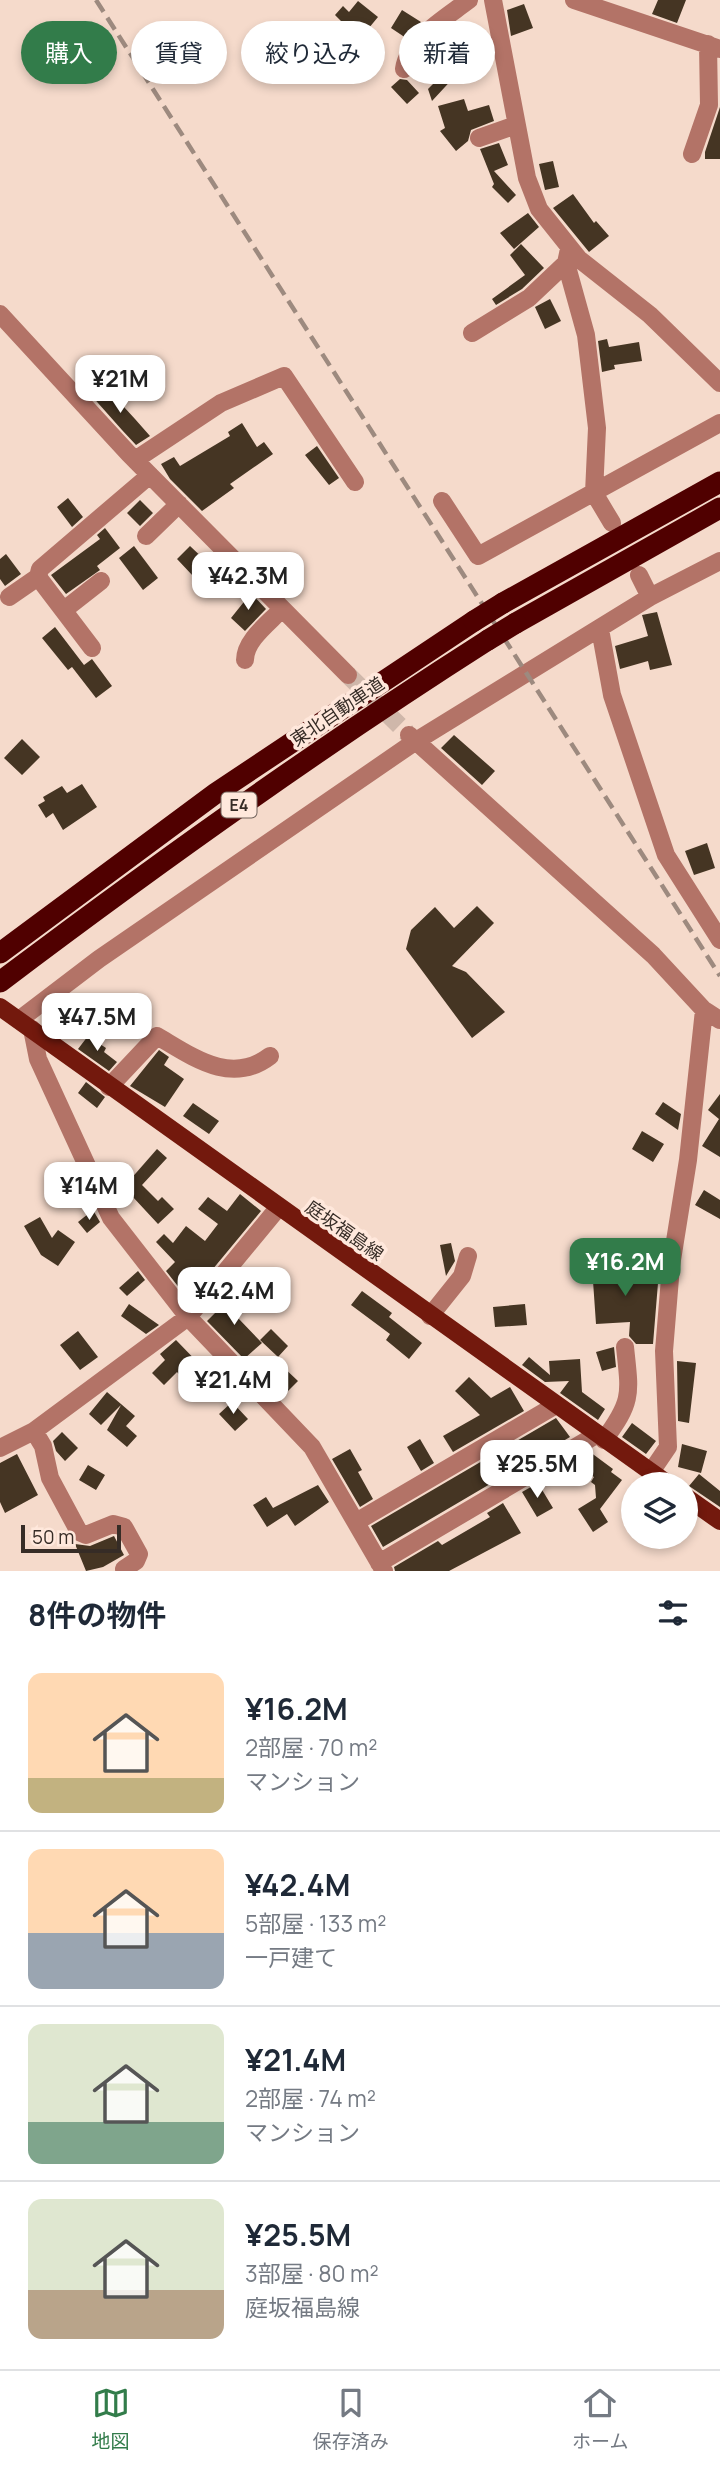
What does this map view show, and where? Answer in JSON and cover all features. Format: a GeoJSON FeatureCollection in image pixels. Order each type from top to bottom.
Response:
{"type":"FeatureCollection","features":[{"type":"Feature","properties":{"kind":"highway","name":"東北自動車道"},"geometry":{"type":"LineString","coordinates":[[0,953],[216,793],[474,621],[720,482]]}},
{"type":"Feature","properties":{"kind":"highway","name":"東北自動車道"},"geometry":{"type":"LineString","coordinates":[[0,982],[228,813],[365,719],[516,623],[720,508]]}},
{"type":"Feature","properties":{"kind":"main road","name":"庭坂福島線"},"geometry":{"type":"LineString","coordinates":[[0,1007],[651,1472]]}},
{"type":"Feature","properties":{"kind":"main road"},"geometry":{"type":"LineString","coordinates":[[698,1505],[720,1521]]}},
{"type":"Feature","properties":{"kind":"street"},"geometry":{"type":"LineString","coordinates":[[444,21],[469,0]]}},
{"type":"Feature","properties":{"kind":"street"},"geometry":{"type":"LineString","coordinates":[[493,0],[527,178],[539,209],[568,256],[586,335],[597,428],[594,492],[612,523]]}},
{"type":"Feature","properties":{"kind":"street"},"geometry":{"type":"LineString","coordinates":[[574,0],[714,46],[709,105],[692,154]]}},
{"type":"Feature","properties":{"kind":"street"},"geometry":{"type":"LineString","coordinates":[[479,138],[516,125]]}},
{"type":"Feature","properties":{"kind":"street"},"geometry":{"type":"LineString","coordinates":[[472,333],[529,298],[568,256]]}},
{"type":"Feature","properties":{"kind":"street"},"geometry":{"type":"LineString","coordinates":[[568,256],[650,315],[720,383]]}},
{"type":"Feature","properties":{"kind":"street"},"geometry":{"type":"LineString","coordinates":[[1,317],[135,460],[348,675]]}},
{"type":"Feature","properties":{"kind":"street"},"geometry":{"type":"LineString","coordinates":[[135,460],[221,403],[284,376],[355,482]]}},
{"type":"Feature","properties":{"kind":"street"},"geometry":{"type":"LineString","coordinates":[[442,501],[478,556],[720,423]]}},
{"type":"Feature","properties":{"kind":"street"},"geometry":{"type":"LineString","coordinates":[[9,597],[38,577],[40,569],[150,475]]}},
{"type":"Feature","properties":{"kind":"street"},"geometry":{"type":"LineString","coordinates":[[146,536],[179,504]]}},
{"type":"Feature","properties":{"kind":"street"},"geometry":{"type":"LineString","coordinates":[[625,1347],[628,1401],[625,1412],[600,1437],[382,1567],[312,1447],[188,1317],[111,1218],[25,1025],[100,959],[411,737],[600,629],[650,597],[720,561]]}},
{"type":"Feature","properties":{"kind":"street"},"geometry":{"type":"LineString","coordinates":[[639,575],[650,597]]}},
{"type":"Feature","properties":{"kind":"street"},"geometry":{"type":"LineString","coordinates":[[38,577],[92,648]]}},
{"type":"Feature","properties":{"kind":"street"},"geometry":{"type":"LineString","coordinates":[[64,610],[101,581]]}},
{"type":"Feature","properties":{"kind":"street"},"geometry":{"type":"LineString","coordinates":[[245,660],[245,651],[251,642],[282,610]]}},
{"type":"Feature","properties":{"kind":"street"},"geometry":{"type":"LineString","coordinates":[[600,629],[612,695],[666,855],[720,940]]}},
{"type":"Feature","properties":{"kind":"street"},"geometry":{"type":"LineString","coordinates":[[411,737],[653,955],[704,1010],[720,1020]]}},
{"type":"Feature","properties":{"kind":"street"},"geometry":{"type":"LineString","coordinates":[[651,1472],[668,1447],[665,1406],[666,1327],[671,1266],[688,1160],[704,1010]]}},
{"type":"Feature","properties":{"kind":"street"},"geometry":{"type":"LineString","coordinates":[[109,1087],[157,1036],[219,1069],[250,1069],[270,1056]]}},
{"type":"Feature","properties":{"kind":"street"},"geometry":{"type":"LineString","coordinates":[[0,1448],[34,1431],[188,1317],[278,1208]]}},
{"type":"Feature","properties":{"kind":"street"},"geometry":{"type":"LineString","coordinates":[[430,1316],[462,1276],[468,1256]]}},
{"type":"Feature","properties":{"kind":"street"},"geometry":{"type":"LineString","coordinates":[[356,1522],[556,1405]]}},
{"type":"Feature","properties":{"kind":"street"},"geometry":{"type":"LineString","coordinates":[[34,1431],[43,1446],[50,1478],[79,1532],[86,1535],[113,1524],[124,1527],[139,1554],[136,1561],[124,1569]]}},
{"type":"Feature","properties":{"kind":"building"},"geometry":{"type":"Polygon","coordinates":[[[658,0],[686,0],[677,23],[652,14],[658,0]]]}},
{"type":"Feature","properties":{"kind":"building"},"geometry":{"type":"Polygon","coordinates":[[[358,1],[378,17],[375,21],[341,21],[335,15],[343,6],[349,12],[358,1]]]}},
{"type":"Feature","properties":{"kind":"building"},"geometry":{"type":"Polygon","coordinates":[[[524,4],[533,28],[511,36],[507,10],[524,4]]]}},
{"type":"Feature","properties":{"kind":"building"},"geometry":{"type":"Polygon","coordinates":[[[402,10],[419,21],[399,21],[399,33],[391,28],[402,10]]]}},
{"type":"Feature","properties":{"kind":"building"},"geometry":{"type":"Polygon","coordinates":[[[399,80],[399,84],[411,84],[419,93],[407,104],[391,87],[399,80]]]}},
{"type":"Feature","properties":{"kind":"building"},"geometry":{"type":"Polygon","coordinates":[[[433,84],[448,84],[432,101],[428,89],[433,84]]]}},
{"type":"Feature","properties":{"kind":"building"},"geometry":{"type":"Polygon","coordinates":[[[464,99],[468,111],[489,105],[494,121],[471,130],[468,141],[456,151],[440,131],[445,128],[438,106],[464,99]]]}},
{"type":"Feature","properties":{"kind":"building"},"geometry":{"type":"Polygon","coordinates":[[[720,107],[720,159],[705,159],[705,152],[720,107]]]}},
{"type":"Feature","properties":{"kind":"building"},"geometry":{"type":"Polygon","coordinates":[[[499,143],[508,165],[494,171],[516,195],[508,203],[492,187],[494,184],[480,149],[499,143]]]}},
{"type":"Feature","properties":{"kind":"building"},"geometry":{"type":"Polygon","coordinates":[[[553,161],[559,187],[545,190],[539,164],[553,161]]]}},
{"type":"Feature","properties":{"kind":"building"},"geometry":{"type":"Polygon","coordinates":[[[573,194],[594,223],[596,221],[609,236],[589,252],[553,208],[573,194]]]}},
{"type":"Feature","properties":{"kind":"building"},"geometry":{"type":"Polygon","coordinates":[[[528,213],[539,227],[514,249],[500,233],[528,213]]]}},
{"type":"Feature","properties":{"kind":"building"},"geometry":{"type":"Polygon","coordinates":[[[521,244],[544,268],[522,289],[496,305],[492,299],[525,275],[510,255],[521,244]]]}},
{"type":"Feature","properties":{"kind":"building"},"geometry":{"type":"Polygon","coordinates":[[[550,299],[561,321],[545,329],[535,307],[550,299]]]}},
{"type":"Feature","properties":{"kind":"building"},"geometry":{"type":"Polygon","coordinates":[[[607,339],[609,347],[639,342],[642,361],[614,365],[615,369],[602,372],[598,341],[607,339]]]}},
{"type":"Feature","properties":{"kind":"building"},"geometry":{"type":"Polygon","coordinates":[[[102,383],[150,436],[136,445],[122,430],[90,394],[102,383]]]}},
{"type":"Feature","properties":{"kind":"building"},"geometry":{"type":"Polygon","coordinates":[[[242,423],[257,447],[264,442],[273,454],[230,484],[234,488],[202,511],[170,479],[161,464],[174,457],[180,466],[230,436],[228,432],[242,423]]]}},
{"type":"Feature","properties":{"kind":"building"},"geometry":{"type":"Polygon","coordinates":[[[317,446],[339,478],[329,485],[305,455],[317,446]]]}},
{"type":"Feature","properties":{"kind":"building"},"geometry":{"type":"Polygon","coordinates":[[[68,498],[83,517],[72,527],[57,507],[68,498]]]}},
{"type":"Feature","properties":{"kind":"building"},"geometry":{"type":"Polygon","coordinates":[[[140,500],[153,513],[140,526],[127,513],[140,500]]]}},
{"type":"Feature","properties":{"kind":"building"},"geometry":{"type":"Polygon","coordinates":[[[105,528],[120,548],[97,566],[100,570],[66,594],[51,575],[100,539],[97,535],[105,528]]]}},
{"type":"Feature","properties":{"kind":"building"},"geometry":{"type":"Polygon","coordinates":[[[134,546],[158,578],[143,590],[119,558],[134,546]]]}},
{"type":"Feature","properties":{"kind":"building"},"geometry":{"type":"Polygon","coordinates":[[[190,546],[207,562],[193,576],[177,559],[190,546]]]}},
{"type":"Feature","properties":{"kind":"building"},"geometry":{"type":"Polygon","coordinates":[[[6,554],[21,574],[5,586],[0,579],[0,559],[6,554]]]}},
{"type":"Feature","properties":{"kind":"building"},"geometry":{"type":"Polygon","coordinates":[[[251,593],[266,609],[245,631],[231,618],[251,593]]]}},
{"type":"Feature","properties":{"kind":"building"},"geometry":{"type":"Polygon","coordinates":[[[657,612],[672,665],[650,670],[648,661],[620,669],[615,646],[648,636],[642,615],[657,612]]]}},
{"type":"Feature","properties":{"kind":"building"},"geometry":{"type":"Polygon","coordinates":[[[55,627],[84,665],[92,659],[112,686],[96,698],[72,667],[68,670],[42,638],[55,627]]]}},
{"type":"Feature","properties":{"kind":"building"},"geometry":{"type":"Polygon","coordinates":[[[454,735],[495,771],[482,785],[441,748],[454,735]]]}},
{"type":"Feature","properties":{"kind":"building"},"geometry":{"type":"Polygon","coordinates":[[[22,739],[40,757],[22,775],[4,758],[22,739]]]}},
{"type":"Feature","properties":{"kind":"building"},"geometry":{"type":"Polygon","coordinates":[[[82,784],[97,807],[63,830],[53,813],[46,818],[38,805],[45,801],[43,797],[62,786],[67,793],[82,784]]]}},
{"type":"Feature","properties":{"kind":"building"},"geometry":{"type":"Polygon","coordinates":[[[707,843],[715,868],[694,875],[685,851],[707,843]]]}},
{"type":"Feature","properties":{"kind":"building"},"geometry":{"type":"Polygon","coordinates":[[[477,906],[494,923],[452,966],[466,972],[505,1012],[472,1038],[406,949],[411,930],[435,907],[454,928],[477,906]]]}},
{"type":"Feature","properties":{"kind":"building"},"geometry":{"type":"Polygon","coordinates":[[[88,1036],[106,1048],[104,1052],[117,1062],[109,1071],[78,1049],[88,1036]]]}},
{"type":"Feature","properties":{"kind":"building"},"geometry":{"type":"Polygon","coordinates":[[[159,1050],[169,1057],[164,1065],[184,1079],[165,1107],[130,1086],[159,1050]]]}},
{"type":"Feature","properties":{"kind":"building"},"geometry":{"type":"Polygon","coordinates":[[[86,1082],[105,1097],[97,1108],[78,1093],[86,1082]]]}},
{"type":"Feature","properties":{"kind":"building"},"geometry":{"type":"Polygon","coordinates":[[[720,1094],[720,1157],[702,1146],[719,1119],[708,1110],[720,1094]]]}},
{"type":"Feature","properties":{"kind":"building"},"geometry":{"type":"Polygon","coordinates":[[[663,1102],[681,1114],[678,1130],[655,1114],[663,1102]]]}},
{"type":"Feature","properties":{"kind":"building"},"geometry":{"type":"Polygon","coordinates":[[[193,1103],[219,1121],[209,1134],[183,1116],[193,1103]]]}},
{"type":"Feature","properties":{"kind":"building"},"geometry":{"type":"Polygon","coordinates":[[[642,1131],[664,1144],[653,1162],[632,1149],[642,1131]]]}},
{"type":"Feature","properties":{"kind":"building"},"geometry":{"type":"Polygon","coordinates":[[[157,1149],[167,1158],[142,1185],[158,1201],[162,1197],[174,1209],[158,1224],[132,1196],[124,1205],[115,1197],[157,1149]]]}},
{"type":"Feature","properties":{"kind":"building"},"geometry":{"type":"Polygon","coordinates":[[[704,1190],[720,1200],[720,1219],[695,1205],[704,1190]]]}},
{"type":"Feature","properties":{"kind":"building"},"geometry":{"type":"Polygon","coordinates":[[[240,1194],[261,1211],[188,1299],[166,1271],[175,1262],[156,1242],[164,1234],[173,1243],[186,1226],[205,1241],[218,1224],[198,1209],[208,1197],[227,1211],[240,1194]]]}},
{"type":"Feature","properties":{"kind":"building"},"geometry":{"type":"Polygon","coordinates":[[[93,1210],[100,1222],[87,1233],[78,1222],[93,1210]]]}},
{"type":"Feature","properties":{"kind":"building"},"geometry":{"type":"Polygon","coordinates":[[[40,1217],[52,1238],[58,1230],[75,1242],[58,1266],[41,1255],[24,1226],[40,1217]]]}},
{"type":"Feature","properties":{"kind":"building"},"geometry":{"type":"Polygon","coordinates":[[[451,1243],[455,1261],[446,1276],[440,1245],[451,1243]]]}},
{"type":"Feature","properties":{"kind":"building"},"geometry":{"type":"Polygon","coordinates":[[[599,1250],[625,1250],[625,1279],[637,1278],[638,1283],[658,1283],[653,1344],[636,1344],[629,1336],[630,1322],[596,1324],[593,1281],[600,1280],[599,1250]]]}},
{"type":"Feature","properties":{"kind":"building"},"geometry":{"type":"Polygon","coordinates":[[[138,1271],[145,1280],[127,1296],[119,1288],[138,1271]]]}},
{"type":"Feature","properties":{"kind":"building"},"geometry":{"type":"Polygon","coordinates":[[[362,1291],[392,1313],[389,1317],[422,1343],[409,1359],[386,1340],[390,1334],[351,1305],[362,1291]]]}},
{"type":"Feature","properties":{"kind":"building"},"geometry":{"type":"Polygon","coordinates":[[[228,1294],[245,1310],[238,1318],[262,1343],[244,1359],[207,1321],[221,1307],[219,1305],[228,1294]]]}},
{"type":"Feature","properties":{"kind":"building"},"geometry":{"type":"Polygon","coordinates":[[[129,1304],[159,1325],[146,1334],[121,1316],[129,1304]]]}},
{"type":"Feature","properties":{"kind":"building"},"geometry":{"type":"Polygon","coordinates":[[[525,1304],[527,1325],[495,1327],[493,1307],[525,1304]]]}},
{"type":"Feature","properties":{"kind":"building"},"geometry":{"type":"Polygon","coordinates":[[[271,1329],[288,1346],[278,1357],[260,1340],[271,1329]]]}},
{"type":"Feature","properties":{"kind":"building"},"geometry":{"type":"Polygon","coordinates":[[[78,1331],[98,1357],[80,1370],[60,1345],[78,1331]]]}},
{"type":"Feature","properties":{"kind":"building"},"geometry":{"type":"Polygon","coordinates":[[[176,1340],[207,1372],[191,1387],[177,1372],[164,1385],[152,1373],[165,1360],[160,1354],[176,1340]]]}},
{"type":"Feature","properties":{"kind":"building"},"geometry":{"type":"Polygon","coordinates":[[[614,1347],[616,1367],[602,1371],[596,1352],[614,1347]]]}},
{"type":"Feature","properties":{"kind":"building"},"geometry":{"type":"Polygon","coordinates":[[[529,1357],[550,1375],[549,1361],[580,1359],[582,1392],[605,1409],[598,1420],[560,1393],[569,1381],[545,1382],[522,1365],[529,1357]]]}},
{"type":"Feature","properties":{"kind":"building"},"geometry":{"type":"Polygon","coordinates":[[[677,1361],[696,1363],[689,1423],[678,1421],[677,1361]]]}},
{"type":"Feature","properties":{"kind":"building"},"geometry":{"type":"Polygon","coordinates":[[[280,1364],[298,1381],[281,1398],[269,1386],[276,1378],[271,1374],[280,1364]]]}},
{"type":"Feature","properties":{"kind":"building"},"geometry":{"type":"Polygon","coordinates":[[[469,1377],[491,1398],[510,1387],[524,1411],[453,1452],[443,1436],[480,1415],[455,1391],[469,1377]]]}},
{"type":"Feature","properties":{"kind":"building"},"geometry":{"type":"Polygon","coordinates":[[[107,1392],[135,1416],[126,1426],[137,1436],[127,1447],[107,1430],[121,1405],[101,1425],[89,1414],[107,1392]]]}},
{"type":"Feature","properties":{"kind":"building"},"geometry":{"type":"Polygon","coordinates":[[[232,1402],[248,1419],[235,1431],[219,1414],[232,1402]]]}},
{"type":"Feature","properties":{"kind":"building"},"geometry":{"type":"Polygon","coordinates":[[[556,1418],[570,1437],[383,1547],[371,1526],[556,1418]]]}},
{"type":"Feature","properties":{"kind":"building"},"geometry":{"type":"Polygon","coordinates":[[[632,1423],[656,1441],[646,1454],[622,1437],[632,1423]]]}},
{"type":"Feature","properties":{"kind":"building"},"geometry":{"type":"Polygon","coordinates":[[[62,1432],[78,1448],[65,1461],[56,1451],[53,1441],[62,1432]]]}},
{"type":"Feature","properties":{"kind":"building"},"geometry":{"type":"Polygon","coordinates":[[[420,1439],[434,1463],[421,1471],[407,1447],[420,1439]]]}},
{"type":"Feature","properties":{"kind":"building"},"geometry":{"type":"Polygon","coordinates":[[[682,1444],[707,1451],[701,1473],[678,1467],[682,1444]]]}},
{"type":"Feature","properties":{"kind":"building"},"geometry":{"type":"Polygon","coordinates":[[[350,1449],[362,1470],[358,1472],[373,1499],[360,1507],[332,1459],[350,1449]]]}},
{"type":"Feature","properties":{"kind":"building"},"geometry":{"type":"Polygon","coordinates":[[[590,1452],[613,1469],[611,1472],[621,1479],[600,1509],[608,1522],[593,1532],[578,1509],[596,1498],[595,1485],[591,1482],[594,1477],[577,1465],[590,1452]]]}},
{"type":"Feature","properties":{"kind":"building"},"geometry":{"type":"Polygon","coordinates":[[[17,1454],[38,1495],[5,1513],[0,1502],[0,1463],[17,1454]]]}},
{"type":"Feature","properties":{"kind":"building"},"geometry":{"type":"Polygon","coordinates":[[[88,1465],[105,1475],[96,1490],[79,1480],[88,1465]]]}},
{"type":"Feature","properties":{"kind":"building"},"geometry":{"type":"Polygon","coordinates":[[[698,1475],[720,1491],[720,1507],[698,1492],[698,1475]]]}},
{"type":"Feature","properties":{"kind":"building"},"geometry":{"type":"Polygon","coordinates":[[[538,1483],[553,1508],[537,1517],[522,1492],[538,1483]]]}},
{"type":"Feature","properties":{"kind":"building"},"geometry":{"type":"Polygon","coordinates":[[[318,1485],[329,1502],[295,1526],[287,1514],[267,1527],[253,1505],[266,1497],[273,1508],[318,1485]]]}},
{"type":"Feature","properties":{"kind":"building"},"geometry":{"type":"Polygon","coordinates":[[[503,1503],[521,1533],[449,1571],[395,1571],[394,1567],[438,1541],[442,1545],[490,1517],[487,1513],[503,1503]]]}},
{"type":"Feature","properties":{"kind":"building"},"geometry":{"type":"Polygon","coordinates":[[[114,1536],[124,1555],[103,1567],[86,1571],[75,1544],[90,1546],[114,1536]]]}},
{"type":"Feature","properties":{"kind":"tunnel"},"geometry":{"type":"LineString","coordinates":[[348,675],[407,733]]}},
{"type":"Feature","properties":{"kind":"railway"},"geometry":{"type":"LineString","coordinates":[[96,0],[720,976]]}}]}
